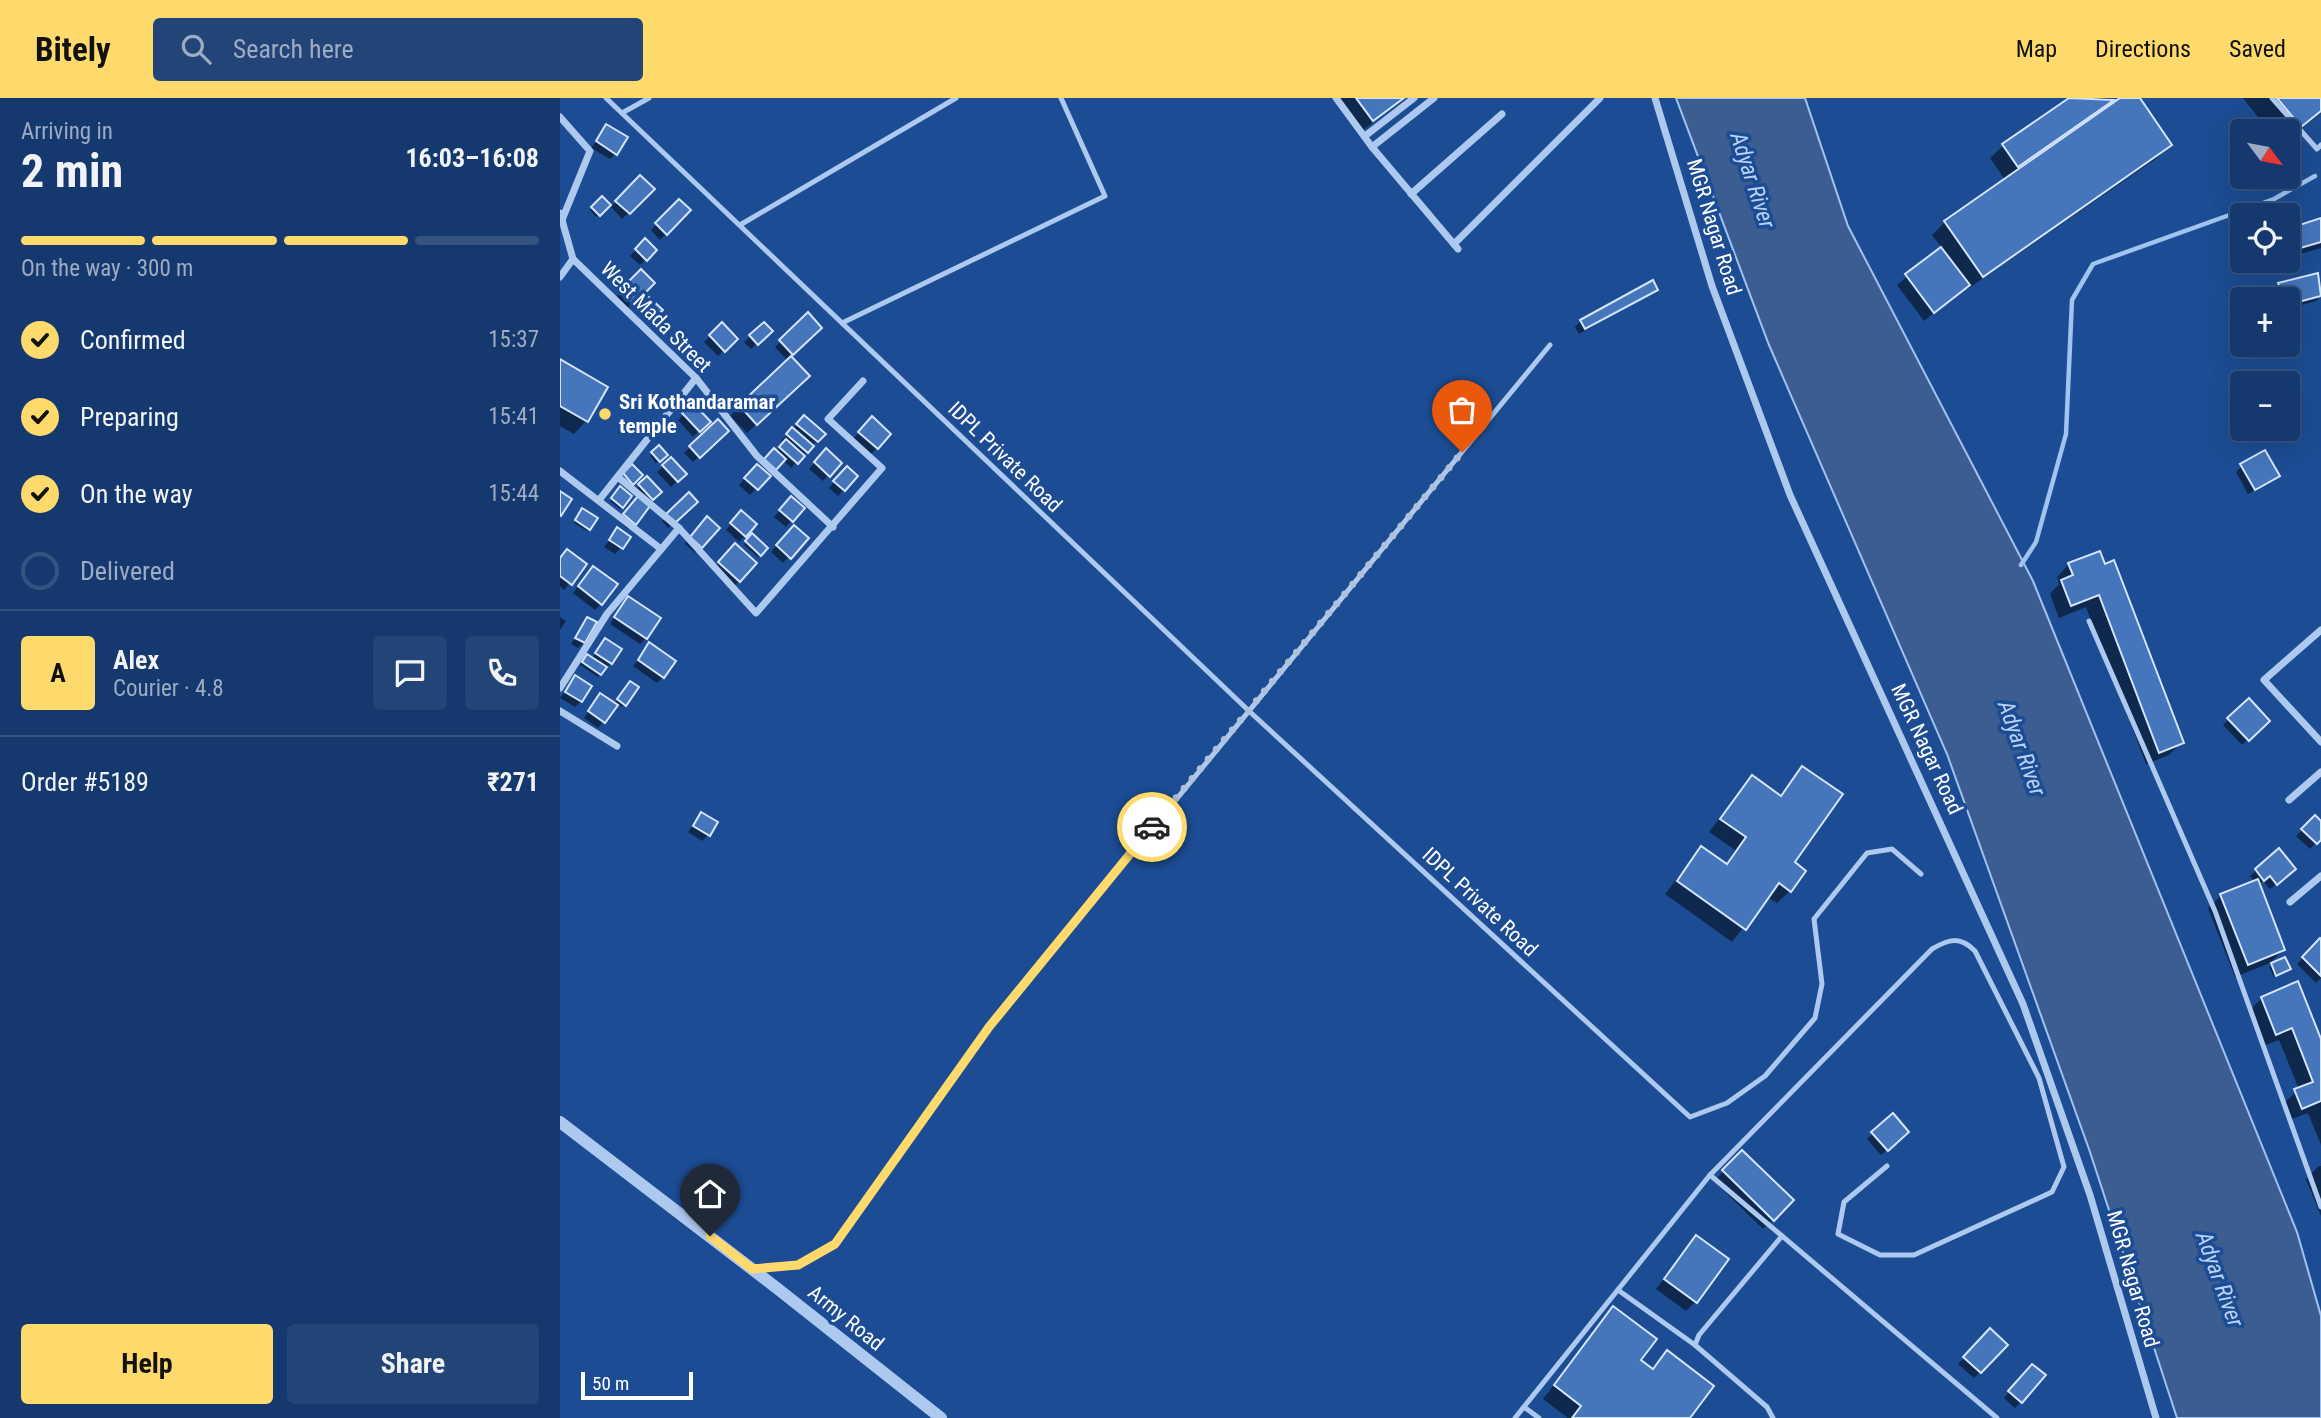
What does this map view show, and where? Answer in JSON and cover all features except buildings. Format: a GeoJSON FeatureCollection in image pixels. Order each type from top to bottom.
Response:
{"type":"FeatureCollection","features":[{"type":"Feature","properties":{"kind":"street"},"geometry":{"type":"LineString","coordinates":[[1336,98],[1372,147],[1456,246],[1600,98]]}},
{"type":"Feature","properties":{"kind":"street"},"geometry":{"type":"LineString","coordinates":[[1365,136],[1414,98]]}},
{"type":"Feature","properties":{"kind":"street"},"geometry":{"type":"LineString","coordinates":[[1372,147],[1434,98]]}},
{"type":"Feature","properties":{"kind":"street","name":"MGR Nagar Road"},"geometry":{"type":"LineString","coordinates":[[1655,98],[1712,286],[1790,495],[2023,1004],[2090,1195],[2156,1418]]}},
{"type":"Feature","properties":{"kind":"street"},"geometry":{"type":"LineString","coordinates":[[1411,194],[1502,114]]}},
{"type":"Feature","properties":{"kind":"street"},"geometry":{"type":"LineString","coordinates":[[560,117],[590,151],[561,217]]}},
{"type":"Feature","properties":{"kind":"street","name":"West Mada Street"},"geometry":{"type":"LineString","coordinates":[[561,217],[573,259],[696,378],[757,456],[833,527]]}},
{"type":"Feature","properties":{"kind":"street"},"geometry":{"type":"LineString","coordinates":[[560,277],[573,259]]}},
{"type":"Feature","properties":{"kind":"street"},"geometry":{"type":"LineString","coordinates":[[599,500],[696,378]]}},
{"type":"Feature","properties":{"kind":"street"},"geometry":{"type":"LineString","coordinates":[[618,477],[679,528],[756,613],[882,468],[828,419],[863,382]]}},
{"type":"Feature","properties":{"kind":"street"},"geometry":{"type":"LineString","coordinates":[[560,471],[661,549]]}},
{"type":"Feature","properties":{"kind":"street"},"geometry":{"type":"LineString","coordinates":[[560,688],[607,614],[679,528]]}},
{"type":"Feature","properties":{"kind":"street"},"geometry":{"type":"LineString","coordinates":[[2321,630],[2264,680],[2321,741]]}},
{"type":"Feature","properties":{"kind":"street"},"geometry":{"type":"LineString","coordinates":[[560,711],[617,746]]}},
{"type":"Feature","properties":{"kind":"street"},"geometry":{"type":"LineString","coordinates":[[2289,800],[2321,772]]}},
{"type":"Feature","properties":{"kind":"street"},"geometry":{"type":"LineString","coordinates":[[2290,902],[2321,876]]}},
{"type":"Feature","properties":{"kind":"street","name":"Army Road"},"geometry":{"type":"LineString","coordinates":[[560,1122],[941,1418]]}},
{"type":"Feature","properties":{"kind":"lane","name":"IDPL Private Road"},"geometry":{"type":"LineString","coordinates":[[606,98],[1248,711],[1690,1117],[1727,1103],[1765,1076],[1815,1017],[1822,984],[1814,919],[1867,853],[1892,849],[1921,874]]}},
{"type":"Feature","properties":{"kind":"lane"},"geometry":{"type":"LineString","coordinates":[[622,113],[649,98]]}},
{"type":"Feature","properties":{"kind":"lane"},"geometry":{"type":"LineString","coordinates":[[740,225],[956,98]]}},
{"type":"Feature","properties":{"kind":"lane"},"geometry":{"type":"LineString","coordinates":[[842,323],[1104,196],[1060,98]]}},
{"type":"Feature","properties":{"kind":"lane"},"geometry":{"type":"LineString","coordinates":[[2272,98],[2319,147],[2321,155]]}},
{"type":"Feature","properties":{"kind":"lane"},"geometry":{"type":"LineString","coordinates":[[752,1269],[798,1265],[835,1244],[989,1027],[1550,345]]}},
{"type":"Feature","properties":{"kind":"lane"},"geometry":{"type":"LineString","coordinates":[[2089,621],[2215,911],[2321,1207]]}},
{"type":"Feature","properties":{"kind":"lane"},"geometry":{"type":"LineString","coordinates":[[1515,1418],[1710,1175],[1932,949],[1954,939],[1966,942],[1975,951],[2039,1078],[2064,1167],[2052,1192],[1914,1255],[1880,1255],[1838,1234],[1844,1202],[1887,1166]]}},
{"type":"Feature","properties":{"kind":"lane"},"geometry":{"type":"LineString","coordinates":[[1710,1175],[1997,1418]]}},
{"type":"Feature","properties":{"kind":"lane"},"geometry":{"type":"LineString","coordinates":[[1695,1345],[1699,1335],[1782,1236]]}},
{"type":"Feature","properties":{"kind":"lane"},"geometry":{"type":"LineString","coordinates":[[1618,1290],[1695,1345],[1767,1407],[1773,1418]]}},
{"type":"Feature","properties":{"kind":"lane"},"geometry":{"type":"LineString","coordinates":[[1524,1407],[1539,1418]]}},
{"type":"Feature","properties":{"kind":"water","name":"Adyar River"},"geometry":{"type":"Polygon","coordinates":[[[1676,98],[1805,98],[1848,226],[2033,581],[2297,1232],[2321,1316],[2321,1418],[2177,1418],[2090,1152],[1947,754],[1769,345],[1676,98]]]}},
{"type":"Feature","properties":{"kind":"waterway"},"geometry":{"type":"LineString","coordinates":[[2021,565],[2036,542],[2066,434],[2072,300],[2093,264],[2274,199],[2315,176]]}},
{"type":"Feature","properties":{"kind":"way so far"},"geometry":{"type":"LineString","coordinates":[[1152,827],[1462,452]]}},
{"type":"Feature","properties":{"kind":"place","name":"Sri Kothandaramar temple"},"geometry":{"type":"Point","coordinates":[605,414]}},
{"type":"Feature","properties":{"kind":"route"},"geometry":{"type":"LineString","coordinates":[[710,1236],[752,1269],[798,1265],[835,1244],[989,1027],[1152,827]]}}]}
